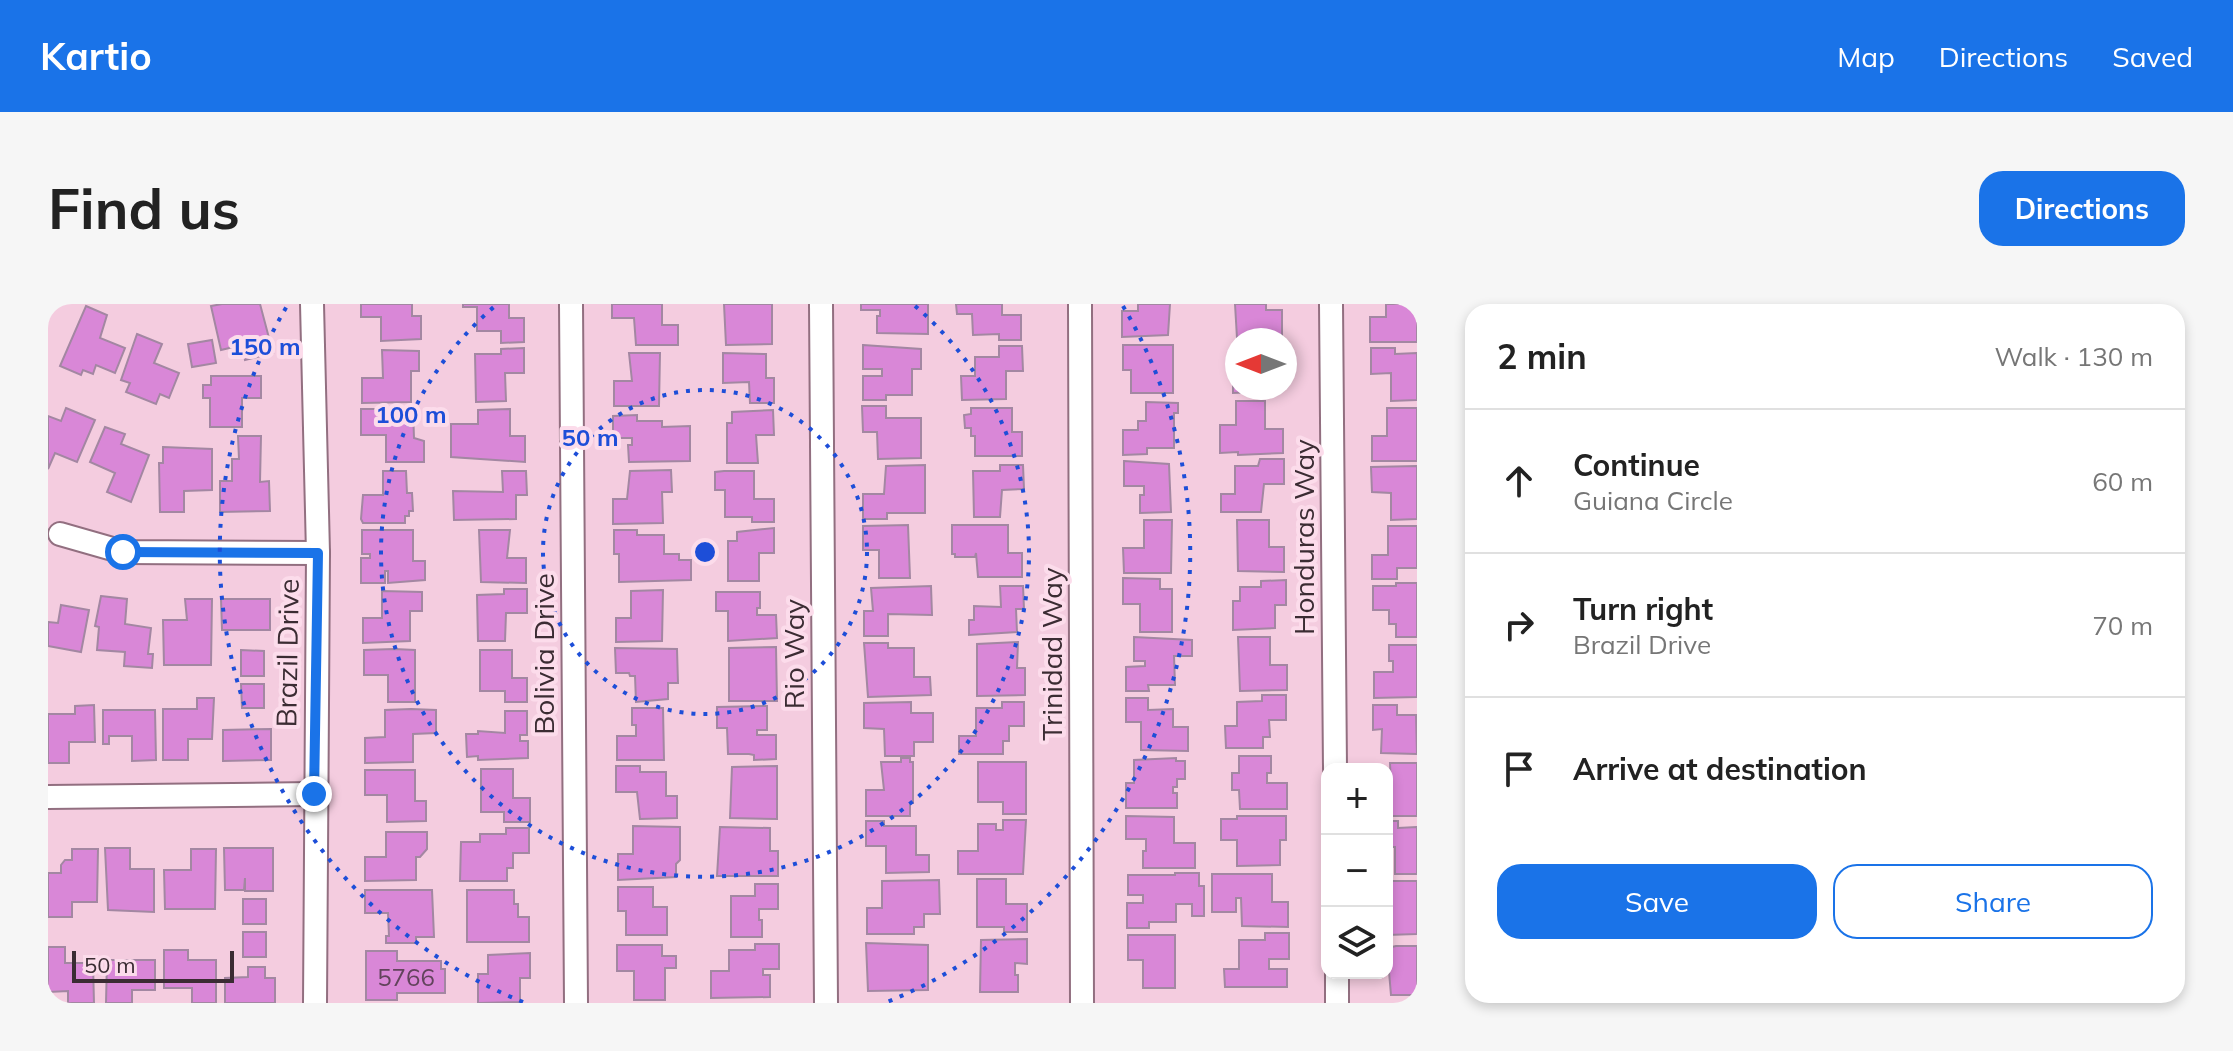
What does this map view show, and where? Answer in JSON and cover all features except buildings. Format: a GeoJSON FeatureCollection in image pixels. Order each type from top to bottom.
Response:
{"type":"FeatureCollection","features":[{"type":"Feature","properties":{"kind":"street","name":"Brazil Drive"},"geometry":{"type":"LineString","coordinates":[[312,304],[318,553],[315,1003]]}},
{"type":"Feature","properties":{"kind":"street","name":"Bolivia Drive"},"geometry":{"type":"LineString","coordinates":[[571,304],[576,1003]]}},
{"type":"Feature","properties":{"kind":"street","name":"Rio Way"},"geometry":{"type":"LineString","coordinates":[[821,304],[826,1003]]}},
{"type":"Feature","properties":{"kind":"street","name":"Trinidad Way"},"geometry":{"type":"LineString","coordinates":[[1080,304],[1082,1003]]}},
{"type":"Feature","properties":{"kind":"street","name":"Honduras Way"},"geometry":{"type":"LineString","coordinates":[[1331,304],[1335,763]]}},
{"type":"Feature","properties":{"kind":"street"},"geometry":{"type":"LineString","coordinates":[[60,534],[123,552],[318,553]]}},
{"type":"Feature","properties":{"kind":"street"},"geometry":{"type":"LineString","coordinates":[[48,797],[314,794]]}},
{"type":"Feature","properties":{"kind":"street"},"geometry":{"type":"LineString","coordinates":[[1337,979],[1337,1003]]}},
{"type":"Feature","properties":{"kind":"route"},"geometry":{"type":"LineString","coordinates":[[123,552],[318,553],[314,794]]}}]}
